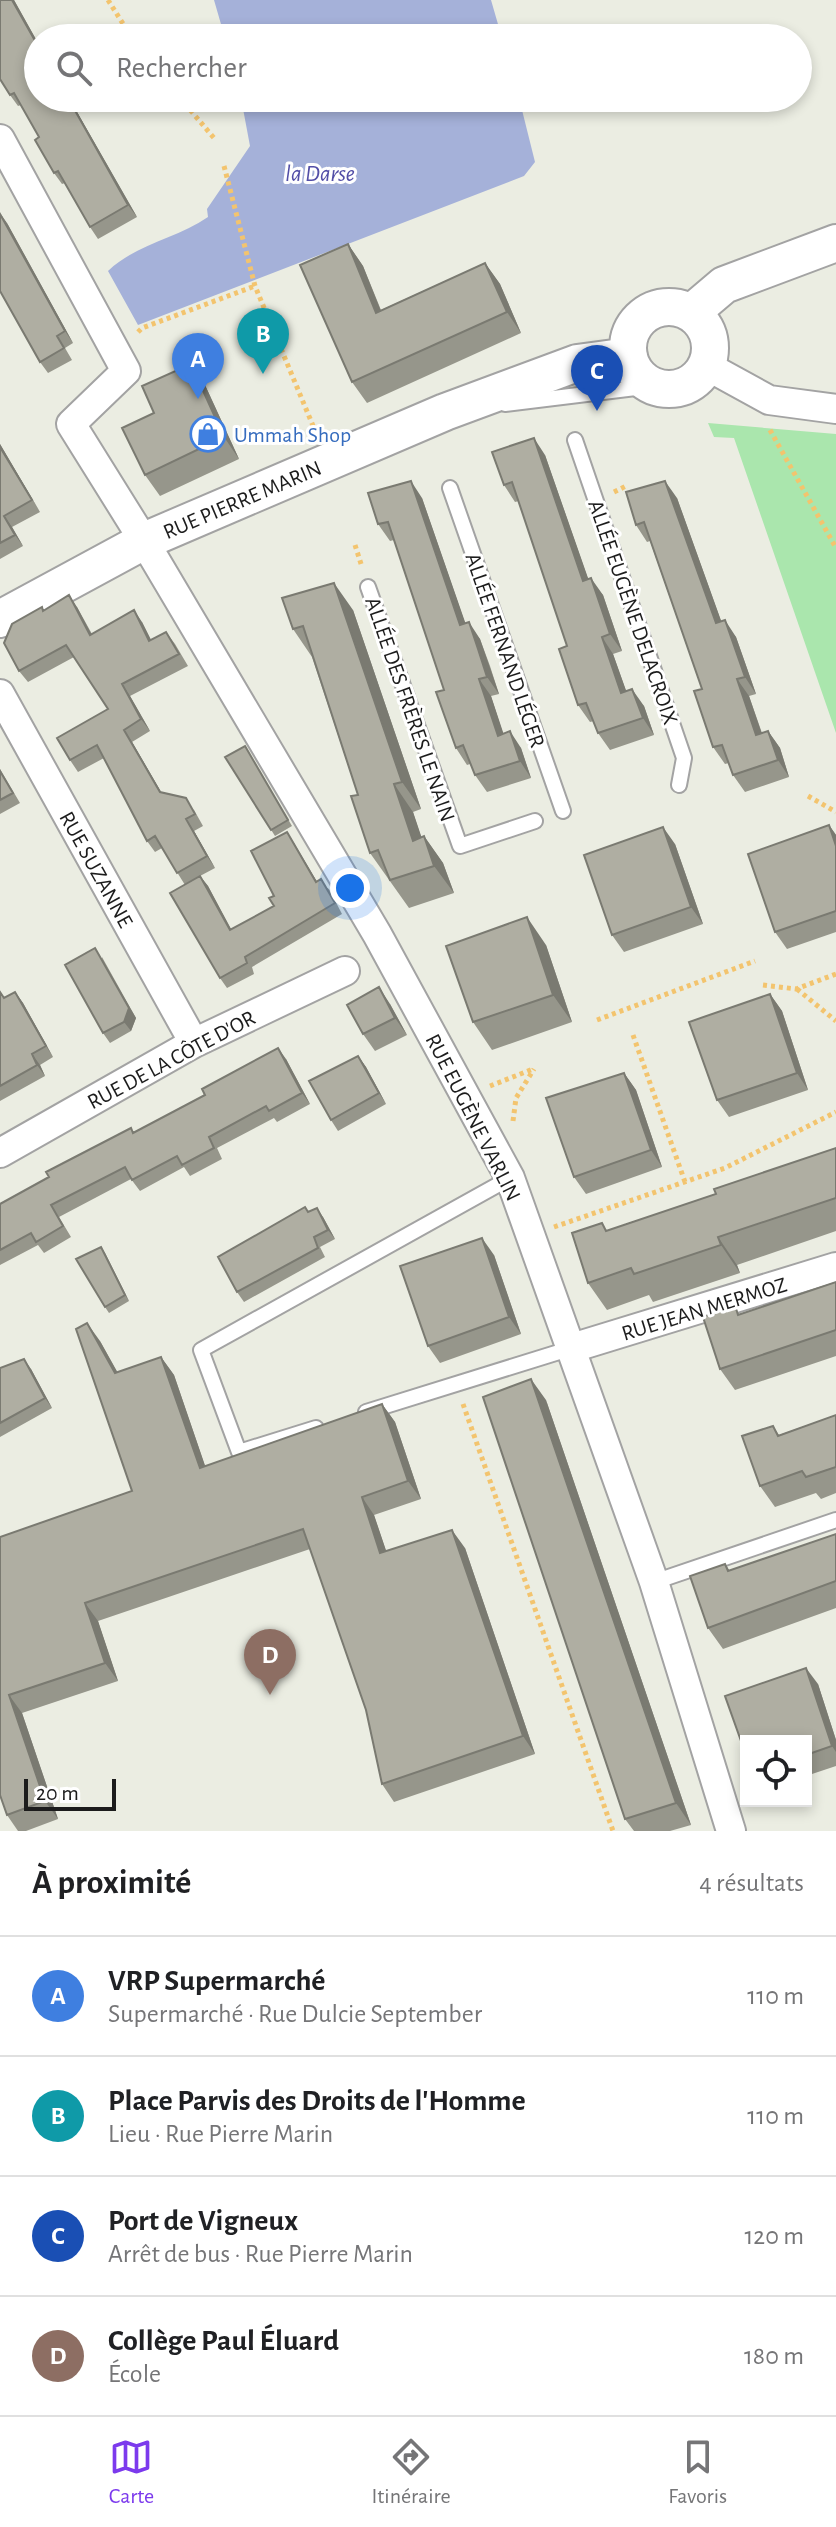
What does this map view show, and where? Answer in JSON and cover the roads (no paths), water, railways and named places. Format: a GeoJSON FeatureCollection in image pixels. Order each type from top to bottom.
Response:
{"type":"FeatureCollection","features":[{"type":"Feature","properties":{"kind":"street","name":"RUE EUGÈNE VARLIN"},"geometry":{"type":"LineString","coordinates":[[0,139],[126,371],[71,424],[144,541],[377,934],[507,1171],[654,1582],[731,1831]]}},
{"type":"Feature","properties":{"kind":"street"},"geometry":{"type":"LineString","coordinates":[[691,313],[724,285],[836,243]]}},
{"type":"Feature","properties":{"kind":"street"},"geometry":{"type":"LineString","coordinates":[[665,307],[691,313],[700,320],[710,342],[707,366],[690,384],[678,389],[652,386],[633,368],[629,356],[628,342],[640,318],[665,307]]}},
{"type":"Feature","properties":{"kind":"street","name":"RUE PIERRE MARIN"},"geometry":{"type":"LineString","coordinates":[[0,619],[144,541],[445,412],[577,363],[629,356]]}},
{"type":"Feature","properties":{"kind":"street"},"geometry":{"type":"LineString","coordinates":[[707,366],[769,400],[836,409]]}},
{"type":"Feature","properties":{"kind":"street","name":"RUE SUZANNE"},"geometry":{"type":"LineString","coordinates":[[0,694],[194,1043]]}},
{"type":"Feature","properties":{"kind":"street","name":"RUE DE LA CÔTE D'OR"},"geometry":{"type":"LineString","coordinates":[[0,1153],[194,1043],[345,971]]}},
{"type":"Feature","properties":{"kind":"street","name":"RUE JEAN MERMOZ"},"geometry":{"type":"LineString","coordinates":[[572,1348],[836,1267]]}},
{"type":"Feature","properties":{"kind":"lane"},"geometry":{"type":"LineString","coordinates":[[445,412],[652,386]]}},
{"type":"Feature","properties":{"kind":"lane","name":"ALLÉE EUGÈNE DELACROIX"},"geometry":{"type":"LineString","coordinates":[[575,440],[684,758],[679,785]]}},
{"type":"Feature","properties":{"kind":"lane","name":"ALLÉE FERNAND LÉGER"},"geometry":{"type":"LineString","coordinates":[[450,488],[563,811]]}},
{"type":"Feature","properties":{"kind":"lane","name":"ALLÉE DES FRÈRES LE NAIN"},"geometry":{"type":"LineString","coordinates":[[368,587],[460,846],[535,821]]}},
{"type":"Feature","properties":{"kind":"lane"},"geometry":{"type":"LineString","coordinates":[[507,1171],[201,1350],[239,1452],[572,1348]]}},
{"type":"Feature","properties":{"kind":"lane"},"geometry":{"type":"LineString","coordinates":[[654,1582],[836,1520]]}},
{"type":"Feature","properties":{"kind":"water"},"geometry":{"type":"Polygon","coordinates":[[[214,0],[491,0],[498,24],[221,24],[214,0]]]}},
{"type":"Feature","properties":{"kind":"water","name":"la Darse"},"geometry":{"type":"Polygon","coordinates":[[[244,112],[522,112],[535,162],[524,176],[138,325],[108,271],[131,254],[208,217],[207,209],[250,146],[244,112]]]}},
{"type":"Feature","properties":{"kind":"place","name":"Place Parvis des Droits de l'Homme"},"geometry":{"type":"Point","coordinates":[263,374]}},
{"type":"Feature","properties":{"kind":"place","name":"VRP Supermarché"},"geometry":{"type":"Point","coordinates":[198,399]}},
{"type":"Feature","properties":{"kind":"place","name":"Port de Vigneux"},"geometry":{"type":"Point","coordinates":[597,411]}},
{"type":"Feature","properties":{"kind":"place","name":"Ummah Shop"},"geometry":{"type":"Point","coordinates":[208,434]}},
{"type":"Feature","properties":{"kind":"place","name":"Collège Paul Éluard"},"geometry":{"type":"Point","coordinates":[270,1695]}}]}
